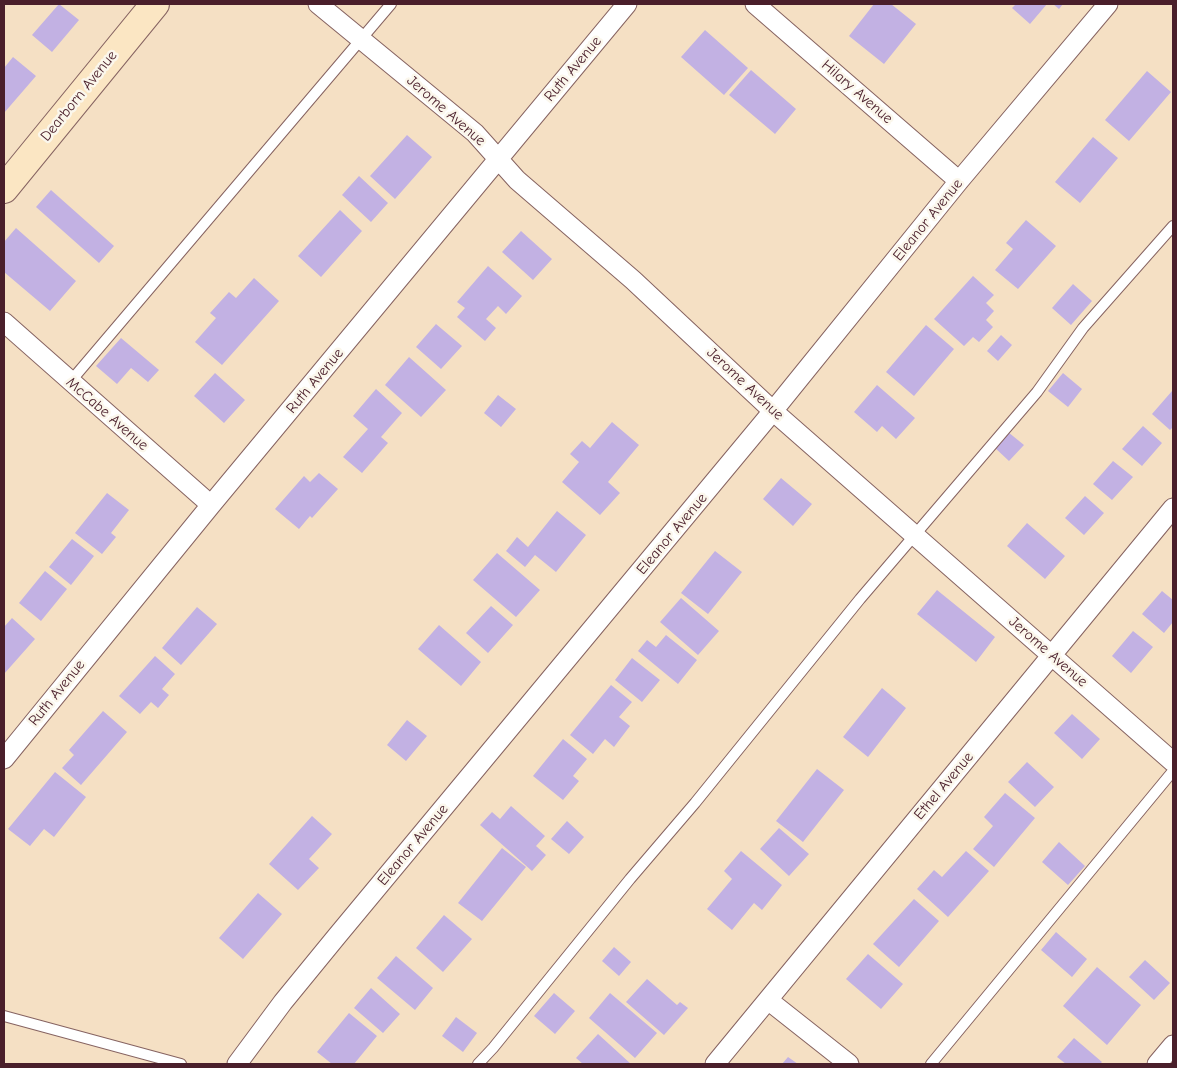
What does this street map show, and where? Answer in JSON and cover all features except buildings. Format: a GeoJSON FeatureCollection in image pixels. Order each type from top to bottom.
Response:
{"type":"FeatureCollection","features":[{"type":"Feature","properties":{"kind":"street","name":"Dearborn Avenue"},"geometry":{"type":"LineString","coordinates":[[4,189],[155,4]]}},
{"type":"Feature","properties":{"kind":"street","name":"Jerome Avenue"},"geometry":{"type":"LineString","coordinates":[[318,4],[475,133],[518,180],[632,280],[773,411],[1173,762]]}},
{"type":"Feature","properties":{"kind":"street","name":"Ruth Avenue"},"geometry":{"type":"LineString","coordinates":[[4,759],[211,505],[627,4]]}},
{"type":"Feature","properties":{"kind":"street","name":"Hilary Avenue"},"geometry":{"type":"LineString","coordinates":[[755,4],[959,181]]}},
{"type":"Feature","properties":{"kind":"street","name":"Eleanor Avenue"},"geometry":{"type":"LineString","coordinates":[[237,1064],[331,943],[773,411],[959,181],[1108,4]]}},
{"type":"Feature","properties":{"kind":"street","name":"McCabe Avenue"},"geometry":{"type":"LineString","coordinates":[[4,322],[211,505]]}},
{"type":"Feature","properties":{"kind":"street","name":"Ethel Avenue"},"geometry":{"type":"LineString","coordinates":[[714,1064],[1173,508]]}},
{"type":"Feature","properties":{"kind":"street"},"geometry":{"type":"LineString","coordinates":[[768,1000],[849,1064]]}},
{"type":"Feature","properties":{"kind":"street"},"geometry":{"type":"LineString","coordinates":[[1157,1064],[1173,1045]]}},
{"type":"Feature","properties":{"kind":"lane"},"geometry":{"type":"LineString","coordinates":[[70,382],[391,4]]}},
{"type":"Feature","properties":{"kind":"lane"},"geometry":{"type":"LineString","coordinates":[[478,1064],[555,974],[630,879],[695,803],[914,534],[1037,392],[1083,328],[1173,226]]}},
{"type":"Feature","properties":{"kind":"lane"},"geometry":{"type":"LineString","coordinates":[[931,1064],[1173,772]]}},
{"type":"Feature","properties":{"kind":"lane"},"geometry":{"type":"LineString","coordinates":[[4,1016],[181,1064]]}}]}
